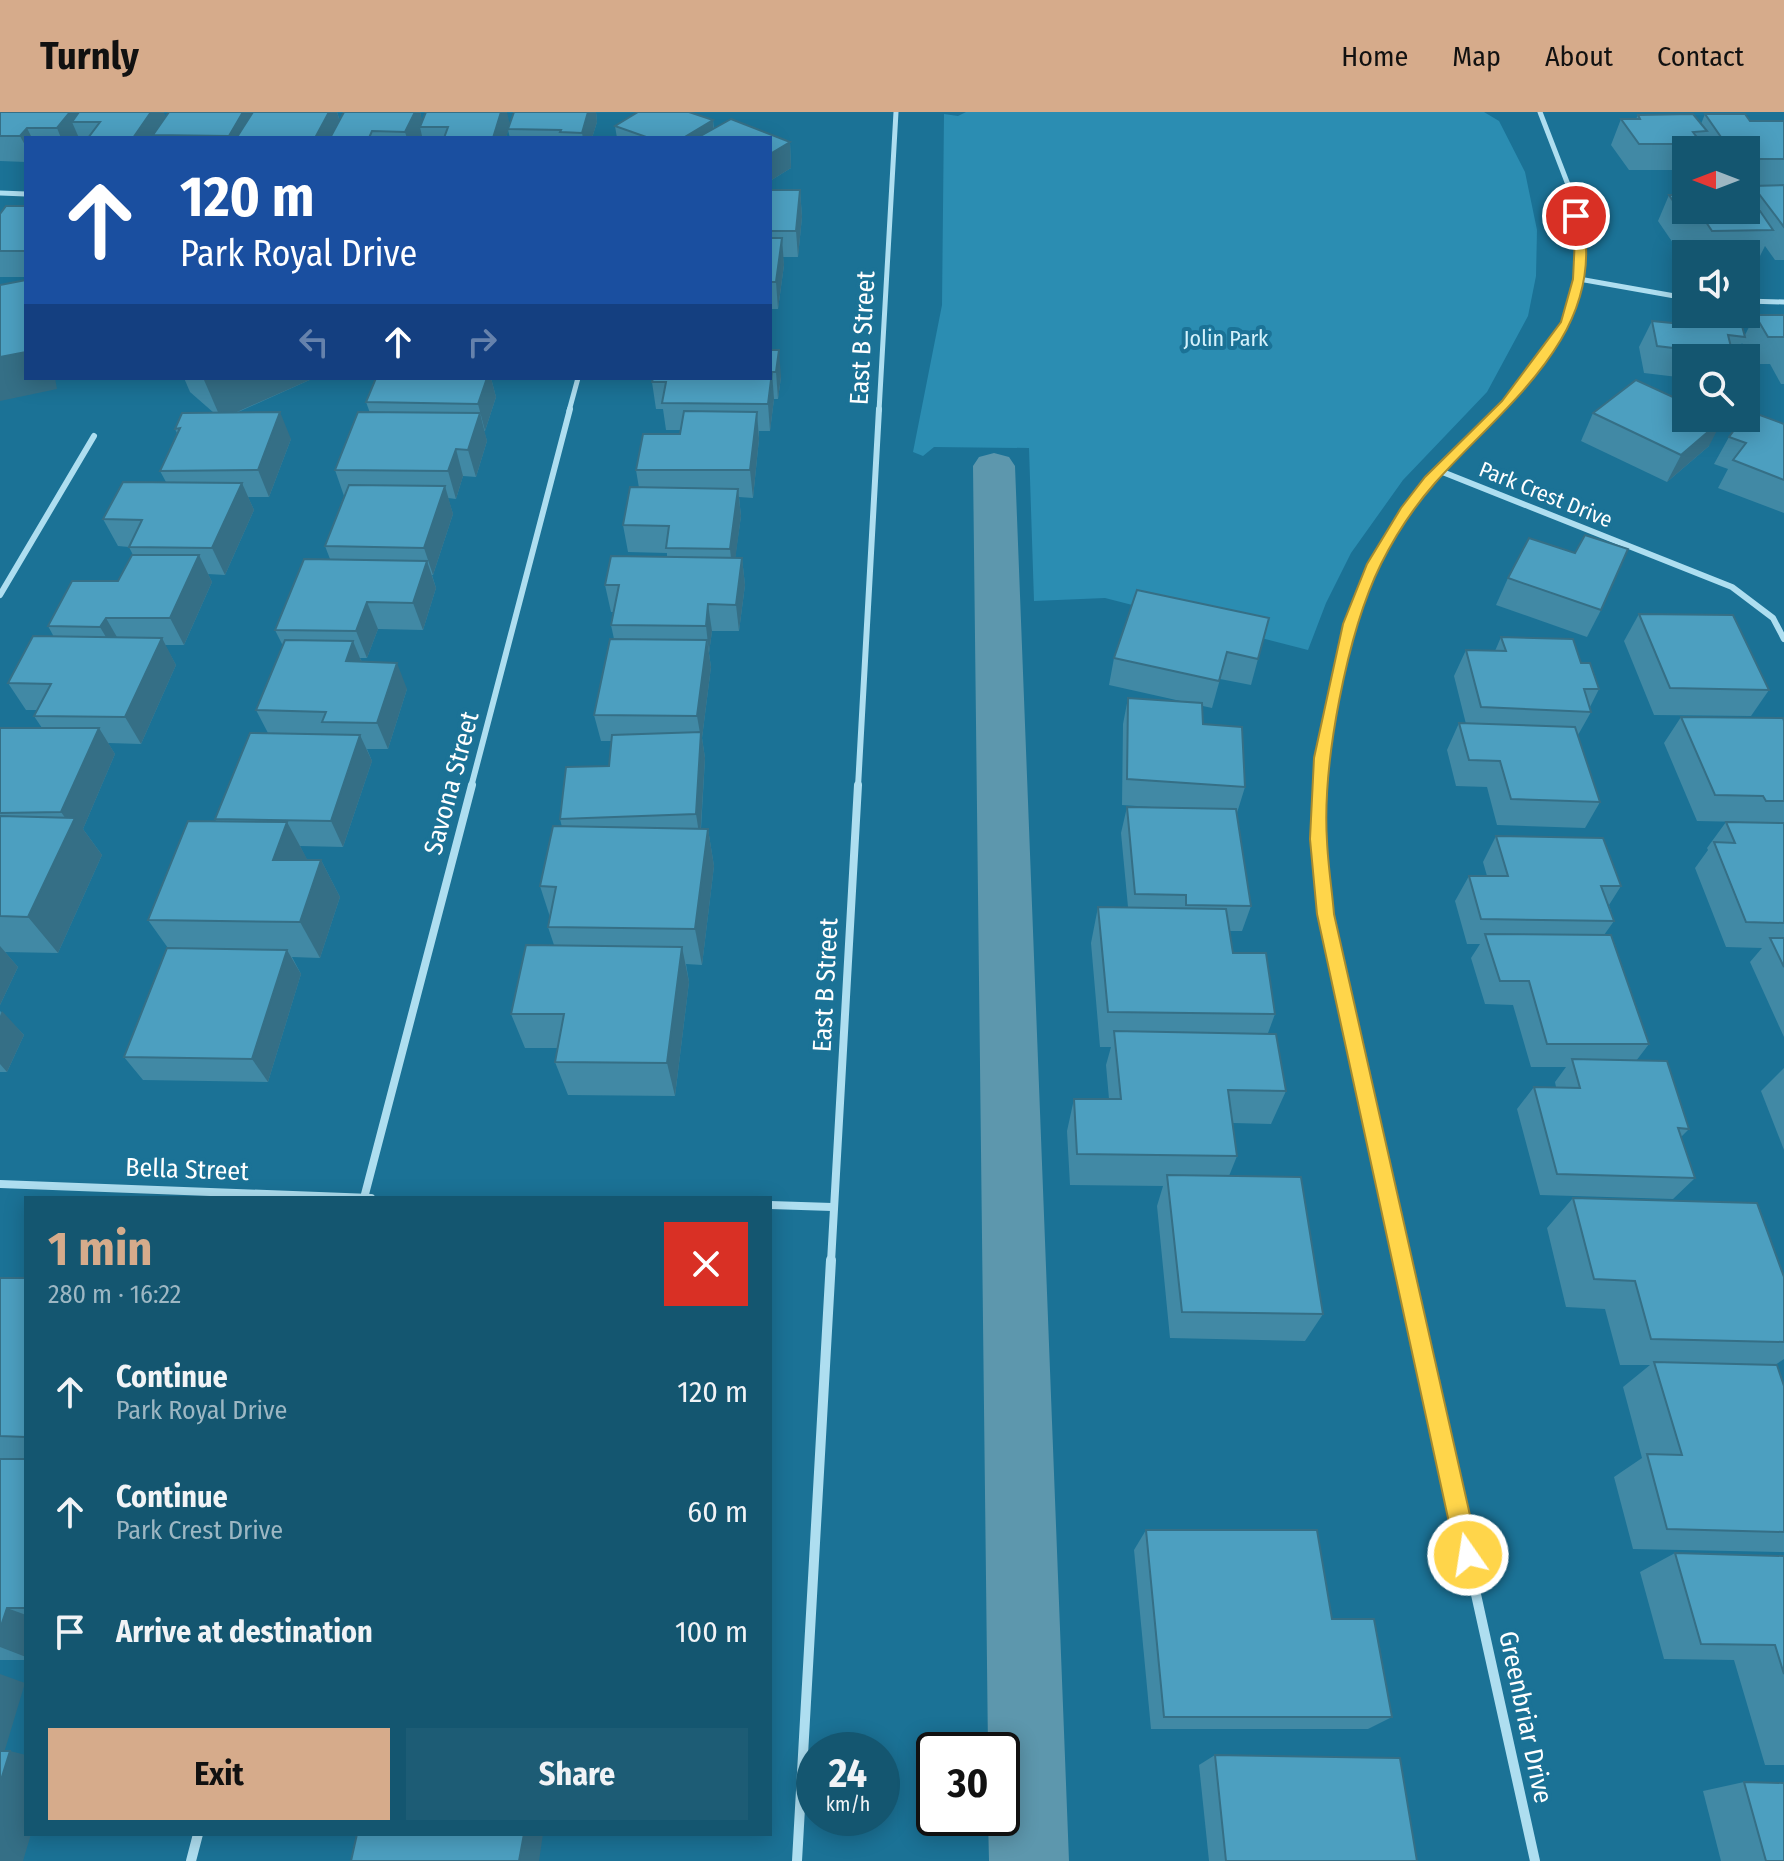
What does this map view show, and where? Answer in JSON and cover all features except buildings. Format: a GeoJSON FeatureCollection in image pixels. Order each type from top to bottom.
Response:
{"type":"FeatureCollection","features":[{"type":"Feature","properties":{"kind":"street","name":"East B Street"},"geometry":{"type":"LineString","coordinates":[[797,1861],[896,112]]}},
{"type":"Feature","properties":{"kind":"street","name":"Park Crest Drive"},"geometry":{"type":"LineString","coordinates":[[1540,112],[1572,195],[1581,238],[1579,279],[1567,322],[1507,404],[1440,471],[1732,587],[1773,618],[1784,639]]}},
{"type":"Feature","properties":{"kind":"street"},"geometry":{"type":"LineString","coordinates":[[0,193],[24,194]]}},
{"type":"Feature","properties":{"kind":"street"},"geometry":{"type":"LineString","coordinates":[[1579,279],[1672,296]]}},
{"type":"Feature","properties":{"kind":"street"},"geometry":{"type":"LineString","coordinates":[[1760,301],[1784,302]]}},
{"type":"Feature","properties":{"kind":"street","name":"Savona Street"},"geometry":{"type":"LineString","coordinates":[[365,1196],[577,380]]}},
{"type":"Feature","properties":{"kind":"street"},"geometry":{"type":"LineString","coordinates":[[0,595],[94,436]]}},
{"type":"Feature","properties":{"kind":"street","name":"Greenbriar Drive"},"geometry":{"type":"LineString","coordinates":[[1440,471],[1406,511],[1374,564],[1350,624],[1322,758],[1318,839],[1325,914],[1535,1861]]}},
{"type":"Feature","properties":{"kind":"street","name":"Bella Street"},"geometry":{"type":"LineString","coordinates":[[0,1184],[312,1196]]}},
{"type":"Feature","properties":{"kind":"street"},"geometry":{"type":"LineString","coordinates":[[772,1205],[832,1207]]}},
{"type":"Feature","properties":{"kind":"street"},"geometry":{"type":"LineString","coordinates":[[191,1861],[197,1836]]}},
{"type":"Feature","properties":{"kind":"green space","name":"Jolin Park"},"geometry":{"type":"Polygon","coordinates":[[[966,112],[1484,112],[1499,121],[1525,172],[1537,230],[1536,276],[1528,316],[1487,392],[1403,480],[1351,553],[1326,603],[1308,650],[1105,598],[1034,601],[1029,448],[934,447],[923,456],[913,452],[942,305],[944,114],[958,116],[966,112]]]}},
{"type":"Feature","properties":{"kind":"waterway"},"geometry":{"type":"LineString","coordinates":[[994,466],[1029,1861]]}},
{"type":"Feature","properties":{"kind":"route"},"geometry":{"type":"LineString","coordinates":[[1468,1555],[1325,914],[1318,839],[1322,758],[1350,624],[1374,564],[1406,511],[1430,480],[1507,404],[1567,322],[1579,279],[1581,238],[1576,216]]}}]}
